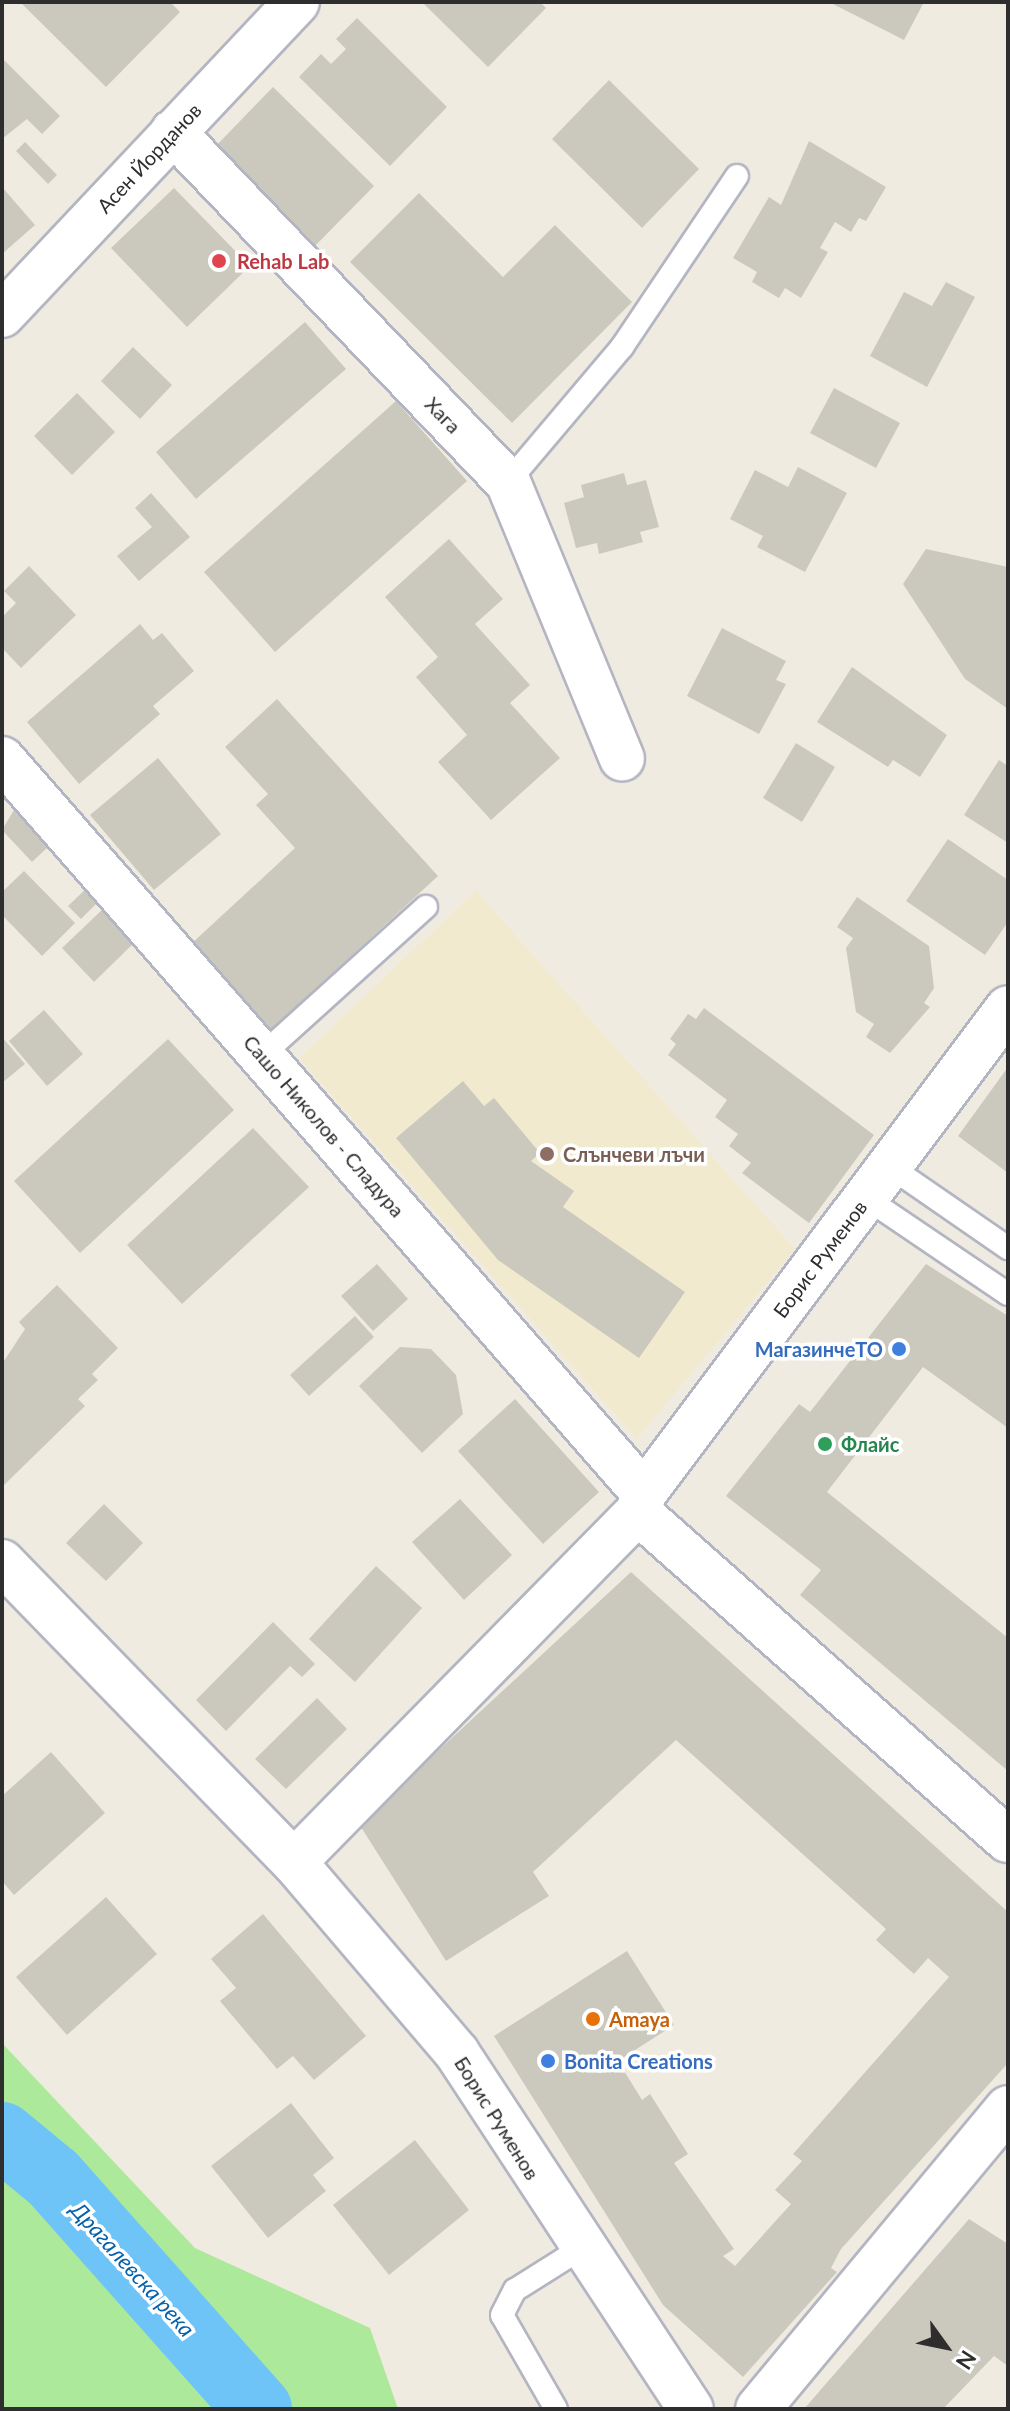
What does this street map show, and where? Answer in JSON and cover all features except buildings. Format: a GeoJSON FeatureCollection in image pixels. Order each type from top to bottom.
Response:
{"type":"FeatureCollection","features":[{"type":"Feature","properties":{"kind":"street","name":"Асен Йорданов"},"geometry":{"type":"LineString","coordinates":[[2,315],[297,2]]}},
{"type":"Feature","properties":{"kind":"street","name":"Хага"},"geometry":{"type":"LineString","coordinates":[[173,132],[508,482],[622,758]]}},
{"type":"Feature","properties":{"kind":"street","name":"Сашо Николов - Сладура"},"geometry":{"type":"LineString","coordinates":[[2,759],[262,1055],[641,1502]]}},
{"type":"Feature","properties":{"kind":"street","name":"Борис Руменов"},"geometry":{"type":"LineString","coordinates":[[294,1862],[641,1502],[1008,1008]]}},
{"type":"Feature","properties":{"kind":"street"},"geometry":{"type":"LineString","coordinates":[[641,1502],[1008,1840]]}},
{"type":"Feature","properties":{"kind":"street","name":"Борис Руменов"},"geometry":{"type":"LineString","coordinates":[[2,1562],[294,1862],[457,2053],[580,2249],[684,2400]]}},
{"type":"Feature","properties":{"kind":"street"},"geometry":{"type":"LineString","coordinates":[[758,2409],[1008,2108]]}},
{"type":"Feature","properties":{"kind":"lane"},"geometry":{"type":"LineString","coordinates":[[508,482],[622,347],[737,176]]}},
{"type":"Feature","properties":{"kind":"lane"},"geometry":{"type":"LineString","coordinates":[[262,1055],[426,907]]}},
{"type":"Feature","properties":{"kind":"lane"},"geometry":{"type":"LineString","coordinates":[[878,1182],[1008,1248]]}},
{"type":"Feature","properties":{"kind":"lane"},"geometry":{"type":"LineString","coordinates":[[878,1182],[1008,1294]]}},
{"type":"Feature","properties":{"kind":"lane"},"geometry":{"type":"LineString","coordinates":[[556,2409],[502,2315],[515,2290],[580,2249]]}},
{"type":"Feature","properties":{"kind":"shaded area","name":"Слънчеви лъчи"},"geometry":{"type":"Polygon","coordinates":[[[476,891],[795,1249],[637,1439],[299,1058],[476,891]]]}},
{"type":"Feature","properties":{"kind":"green space"},"geometry":{"type":"Polygon","coordinates":[[[2,2043],[195,2248],[370,2328],[398,2409],[2,2409],[2,2043]]]}},
{"type":"Feature","properties":{"kind":"waterway","name":"Драгалевска река"},"geometry":{"type":"LineString","coordinates":[[2,2136],[53,2178],[258,2409]]}},
{"type":"Feature","properties":{"kind":"place","name":"Rehab Lab"},"geometry":{"type":"Point","coordinates":[219,261]}},
{"type":"Feature","properties":{"kind":"place","name":"Слънчеви лъчи"},"geometry":{"type":"Point","coordinates":[547,1154]}},
{"type":"Feature","properties":{"kind":"place","name":"МагазинчеТО"},"geometry":{"type":"Point","coordinates":[899,1349]}},
{"type":"Feature","properties":{"kind":"place","name":"Флайс"},"geometry":{"type":"Point","coordinates":[825,1444]}},
{"type":"Feature","properties":{"kind":"place","name":"Amaya"},"geometry":{"type":"Point","coordinates":[593,2019]}},
{"type":"Feature","properties":{"kind":"place","name":"Bonita Creations"},"geometry":{"type":"Point","coordinates":[548,2061]}}]}
